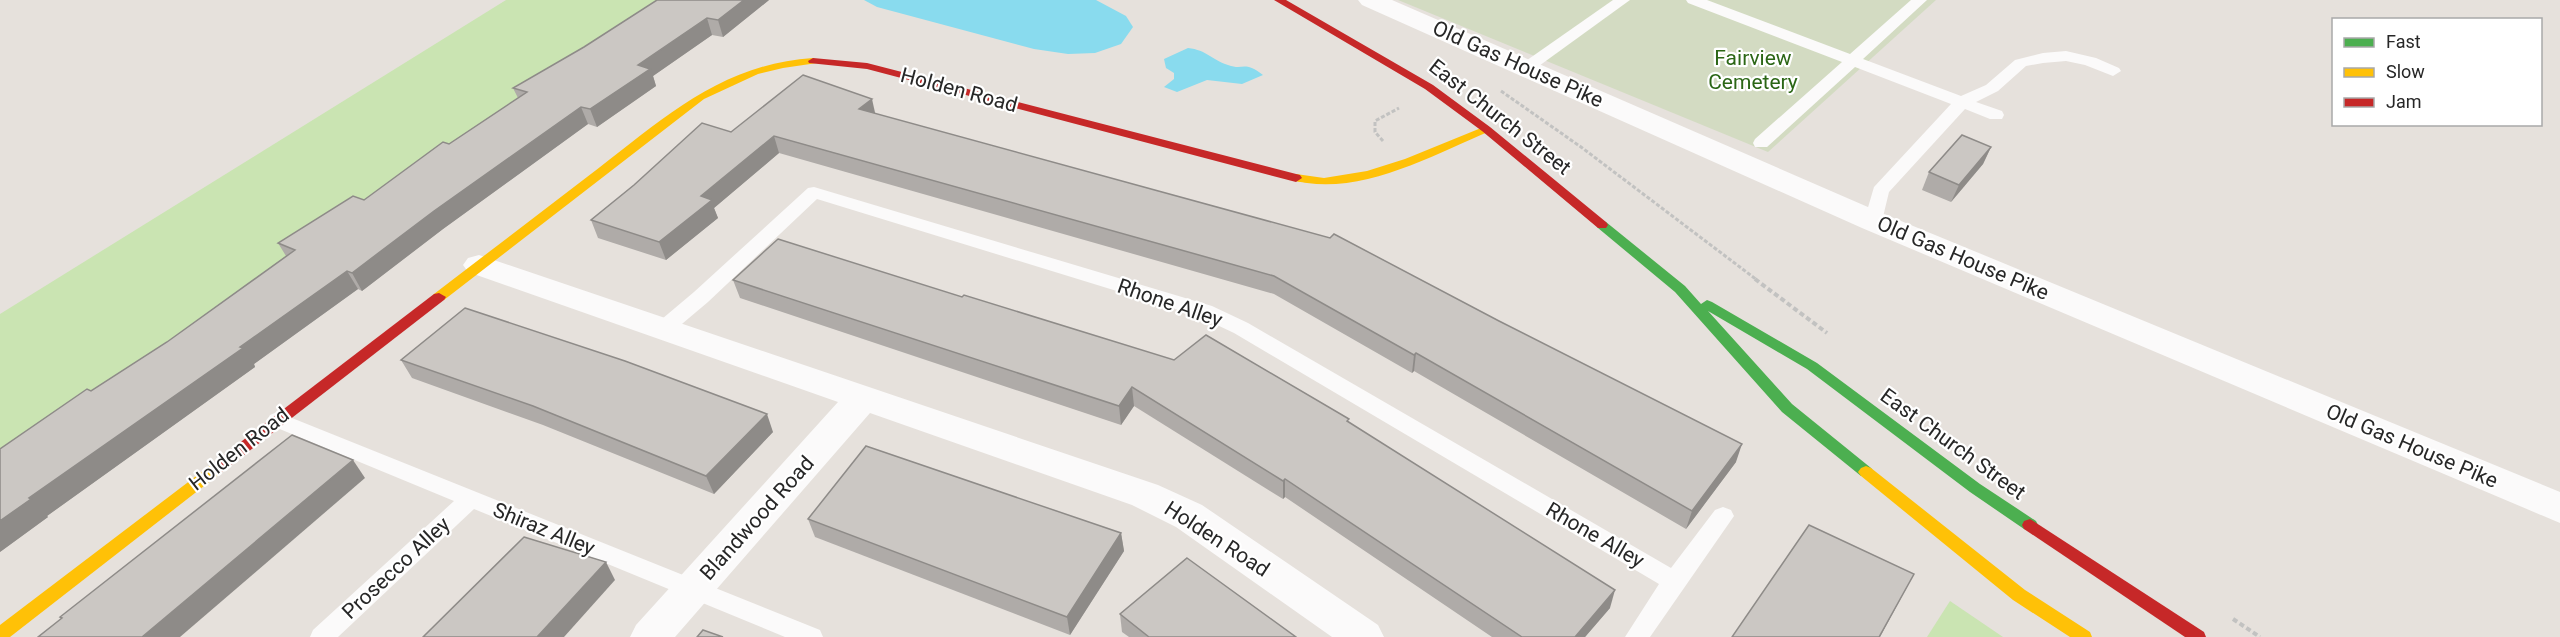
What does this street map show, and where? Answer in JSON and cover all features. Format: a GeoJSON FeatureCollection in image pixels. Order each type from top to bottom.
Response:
{"type":"FeatureCollection","features":[{"type":"Feature","properties":{"kind":"street","name":"East Church Street"},"geometry":{"type":"LineString","coordinates":[[1279,0],[1421,81],[1486,129],[1680,289],[1787,408],[2019,595],[2084,637]]}},
{"type":"Feature","properties":{"kind":"street","name":"Old Gas House Pike"},"geometry":{"type":"LineString","coordinates":[[1371,0],[1873,221],[2560,508]]}},
{"type":"Feature","properties":{"kind":"street","name":"Holden Road"},"geometry":{"type":"LineString","coordinates":[[0,635],[706,92],[732,80],[765,69],[803,61],[867,66],[1295,178],[1327,181],[1357,176],[1486,129]]}},
{"type":"Feature","properties":{"kind":"street","name":"Holden Road"},"geometry":{"type":"LineString","coordinates":[[479,265],[1145,495],[1189,516],[1364,637]]}},
{"type":"Feature","properties":{"kind":"street","name":"East Church Street"},"geometry":{"type":"LineString","coordinates":[[1680,289],[1812,366],[1975,488],[2198,637]]}},
{"type":"Feature","properties":{"kind":"street","name":"Blandwood Road"},"geometry":{"type":"LineString","coordinates":[[650,637],[863,398]]}},
{"type":"Feature","properties":{"kind":"lane"},"geometry":{"type":"LineString","coordinates":[[1526,68],[1623,0]]}},
{"type":"Feature","properties":{"kind":"lane"},"geometry":{"type":"LineString","coordinates":[[1693,0],[1996,115]]}},
{"type":"Feature","properties":{"kind":"lane"},"geometry":{"type":"LineString","coordinates":[[1761,143],[1920,0]]}},
{"type":"Feature","properties":{"kind":"lane"},"geometry":{"type":"LineString","coordinates":[[1873,221],[1880,191],[1962,102],[1992,88],[2021,63],[2066,56],[2090,61],[2113,70]]}},
{"type":"Feature","properties":{"kind":"lane","name":"Rhone Alley"},"geometry":{"type":"LineString","coordinates":[[663,329],[701,297],[814,192],[1205,311],[1241,328],[1674,581]]}},
{"type":"Feature","properties":{"kind":"lane","name":"Shiraz Alley"},"geometry":{"type":"LineString","coordinates":[[277,420],[811,637]]}},
{"type":"Feature","properties":{"kind":"lane","name":"Prosecco Alley"},"geometry":{"type":"LineString","coordinates":[[322,637],[470,500]]}},
{"type":"Feature","properties":{"kind":"lane"},"geometry":{"type":"LineString","coordinates":[[1637,637],[1674,581],[1723,516]]}},
{"type":"Feature","properties":{"kind":"path"},"geometry":{"type":"LineString","coordinates":[[1493,86],[1581,147],[1831,336]]}},
{"type":"Feature","properties":{"kind":"path"},"geometry":{"type":"LineString","coordinates":[[1387,145],[1375,132],[1375,121],[1399,108]]}},
{"type":"Feature","properties":{"kind":"path"},"geometry":{"type":"LineString","coordinates":[[2231,618],[2260,637]]}},
{"type":"Feature","properties":{"kind":"green space"},"geometry":{"type":"Polygon","coordinates":[[[506,0],[673,0],[0,464],[0,314],[506,0]]]}},
{"type":"Feature","properties":{"kind":"green space","name":"Fairview Cemetery"},"geometry":{"type":"Polygon","coordinates":[[[1398,0],[1936,0],[1768,152],[1398,0]]]}},
{"type":"Feature","properties":{"kind":"green space"},"geometry":{"type":"Polygon","coordinates":[[[1950,601],[2003,637],[1927,637],[1950,601]]]}},
{"type":"Feature","properties":{"kind":"water"},"geometry":{"type":"Polygon","coordinates":[[[864,0],[1096,0],[1126,16],[1133,27],[1121,44],[1095,53],[1068,54],[1034,49],[877,7],[864,0]]]}},
{"type":"Feature","properties":{"kind":"water"},"geometry":{"type":"Polygon","coordinates":[[[1188,48],[1200,51],[1233,67],[1251,68],[1263,75],[1242,84],[1207,80],[1177,92],[1164,87],[1174,79],[1174,73],[1166,68],[1164,59],[1188,48]]]}},
{"type":"Feature","properties":{"kind":"building"},"geometry":{"type":"Polygon","coordinates":[[[657,0],[744,0],[718,20],[707,18],[638,65],[650,69],[590,109],[581,107],[434,211],[352,273],[347,271],[240,347],[243,348],[29,498],[31,499],[0,521],[0,449],[87,389],[91,391],[167,342],[295,250],[278,243],[353,196],[364,200],[443,142],[449,144],[527,92],[513,88],[584,47],[657,0]]]}},
{"type":"Feature","properties":{"kind":"building"},"geometry":{"type":"Polygon","coordinates":[[[803,75],[872,99],[859,109],[1330,238],[1334,234],[1499,321],[1742,444],[1692,511],[1416,353],[1414,355],[1274,276],[774,136],[701,196],[712,200],[659,242],[591,220],[634,185],[702,123],[731,132],[803,75]]]}},
{"type":"Feature","properties":{"kind":"building"},"geometry":{"type":"Polygon","coordinates":[[[1962,135],[1991,147],[1959,185],[1929,172],[1962,135]]]}},
{"type":"Feature","properties":{"kind":"building"},"geometry":{"type":"Polygon","coordinates":[[[778,239],[1174,360],[1206,335],[1349,419],[1347,421],[1615,590],[1575,637],[1522,637],[1285,479],[1283,481],[1132,387],[1119,406],[733,280],[778,239]]]}},
{"type":"Feature","properties":{"kind":"building"},"geometry":{"type":"Polygon","coordinates":[[[465,308],[625,361],[767,414],[706,476],[533,406],[401,360],[465,308]]]}},
{"type":"Feature","properties":{"kind":"building"},"geometry":{"type":"Polygon","coordinates":[[[292,435],[353,460],[142,637],[38,637],[62,618],[60,617],[292,435]]]}},
{"type":"Feature","properties":{"kind":"building"},"geometry":{"type":"Polygon","coordinates":[[[866,446],[1121,533],[1067,617],[808,519],[866,446]]]}},
{"type":"Feature","properties":{"kind":"building"},"geometry":{"type":"Polygon","coordinates":[[[1809,525],[1914,574],[1879,637],[1732,637],[1809,525]]]}},
{"type":"Feature","properties":{"kind":"building"},"geometry":{"type":"Polygon","coordinates":[[[524,537],[606,562],[537,637],[423,637],[524,537]]]}},
{"type":"Feature","properties":{"kind":"building"},"geometry":{"type":"Polygon","coordinates":[[[1187,558],[1296,637],[1149,637],[1120,614],[1187,558]]]}},
{"type":"Feature","properties":{"kind":"building"},"geometry":{"type":"Polygon","coordinates":[[[703,630],[723,637],[697,637],[703,630]]]}},
{"type":"Feature","properties":{"kind":"traffic: fast"},"geometry":{"type":"LineString","coordinates":[[1602,225],[1680,289],[1787,408],[1866,472]]}},
{"type":"Feature","properties":{"kind":"traffic: fast"},"geometry":{"type":"LineString","coordinates":[[1707,305],[1812,366],[1975,488],[2030,525]]}},
{"type":"Feature","properties":{"kind":"traffic: slow"},"geometry":{"type":"LineString","coordinates":[[439,297],[700,97],[754,72],[783,64],[813,61]]}},
{"type":"Feature","properties":{"kind":"traffic: slow"},"geometry":{"type":"LineString","coordinates":[[1296,178],[1316,181],[1349,179],[1389,169],[1486,129]]}},
{"type":"Feature","properties":{"kind":"traffic: slow"},"geometry":{"type":"LineString","coordinates":[[0,635],[217,468]]}},
{"type":"Feature","properties":{"kind":"traffic: slow"},"geometry":{"type":"LineString","coordinates":[[1866,472],[2019,595],[2084,637]]}},
{"type":"Feature","properties":{"kind":"traffic: jam"},"geometry":{"type":"LineString","coordinates":[[1279,0],[1429,87],[1486,129],[1602,225]]}},
{"type":"Feature","properties":{"kind":"traffic: jam"},"geometry":{"type":"LineString","coordinates":[[813,61],[867,66],[1296,178]]}},
{"type":"Feature","properties":{"kind":"traffic: jam"},"geometry":{"type":"LineString","coordinates":[[217,468],[439,297]]}},
{"type":"Feature","properties":{"kind":"traffic: jam"},"geometry":{"type":"LineString","coordinates":[[2030,525],[2198,637]]}}]}
